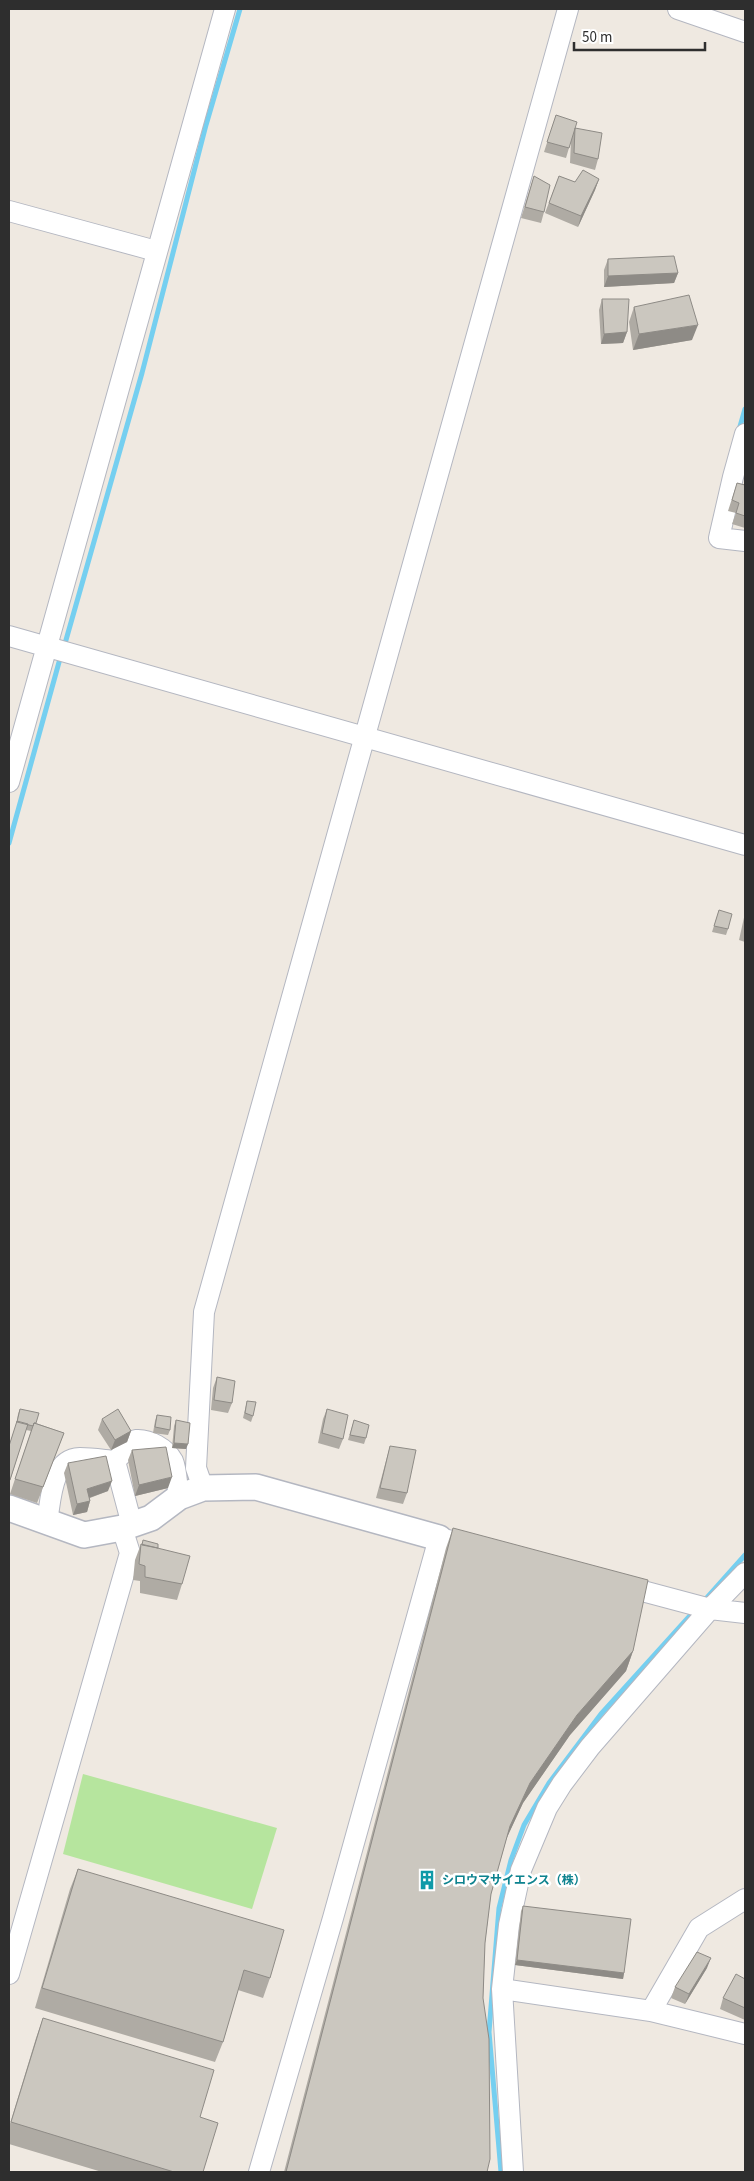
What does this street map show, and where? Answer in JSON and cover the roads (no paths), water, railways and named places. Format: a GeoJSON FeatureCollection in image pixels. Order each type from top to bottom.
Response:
{"type":"FeatureCollection","features":[{"type":"Feature","properties":{"kind":"street"},"geometry":{"type":"LineString","coordinates":[[9,782],[48,648],[156,251],[226,9]]}},
{"type":"Feature","properties":{"kind":"street"},"geometry":{"type":"LineString","coordinates":[[203,1488],[196,1468],[204,1312],[568,9]]}},
{"type":"Feature","properties":{"kind":"street"},"geometry":{"type":"LineString","coordinates":[[678,9],[745,32]]}},
{"type":"Feature","properties":{"kind":"street"},"geometry":{"type":"LineString","coordinates":[[9,211],[156,251]]}},
{"type":"Feature","properties":{"kind":"street"},"geometry":{"type":"LineString","coordinates":[[745,434],[719,538],[745,541]]}},
{"type":"Feature","properties":{"kind":"street"},"geometry":{"type":"LineString","coordinates":[[9,636],[745,844]]}},
{"type":"Feature","properties":{"kind":"street"},"geometry":{"type":"LineString","coordinates":[[47,1522],[58,1471],[66,1461],[78,1458],[115,1461],[136,1440],[144,1439],[159,1447],[173,1461],[178,1497]]}},
{"type":"Feature","properties":{"kind":"street"},"geometry":{"type":"LineString","coordinates":[[9,1974],[130,1553],[115,1461]]}},
{"type":"Feature","properties":{"kind":"street"},"geometry":{"type":"LineString","coordinates":[[9,1508],[84,1535],[127,1526],[151,1518],[178,1497],[203,1488],[256,1487],[467,1545]]}},
{"type":"Feature","properties":{"kind":"street"},"geometry":{"type":"LineString","coordinates":[[259,2172],[333,1918],[439,1538]]}},
{"type":"Feature","properties":{"kind":"street"},"geometry":{"type":"LineString","coordinates":[[513,2172],[502,1989],[509,1925],[522,1870],[547,1808],[590,1747],[710,1608],[745,1572]]}},
{"type":"Feature","properties":{"kind":"street"},"geometry":{"type":"LineString","coordinates":[[598,1579],[710,1608],[745,1613]]}},
{"type":"Feature","properties":{"kind":"street"},"geometry":{"type":"LineString","coordinates":[[651,2011],[698,1928],[745,1899]]}},
{"type":"Feature","properties":{"kind":"street"},"geometry":{"type":"LineString","coordinates":[[502,1989],[651,2011],[745,2034]]}},
{"type":"Feature","properties":{"kind":"waterway"},"geometry":{"type":"LineString","coordinates":[[64,647],[142,373],[206,125],[240,9]]}},
{"type":"Feature","properties":{"kind":"waterway"},"geometry":{"type":"LineString","coordinates":[[739,430],[745,409]]}},
{"type":"Feature","properties":{"kind":"waterway"},"geometry":{"type":"LineString","coordinates":[[9,843],[61,655]]}},
{"type":"Feature","properties":{"kind":"waterway"},"geometry":{"type":"LineString","coordinates":[[704,1601],[745,1555]]}},
{"type":"Feature","properties":{"kind":"waterway"},"geometry":{"type":"LineString","coordinates":[[501,2172],[489,2032],[499,1908],[511,1860],[524,1825],[549,1783],[601,1714],[696,1609]]}},
{"type":"Feature","properties":{"kind":"place","name":"シロウマサイエンス（株）"},"geometry":{"type":"Point","coordinates":[427,1880]}}]}
